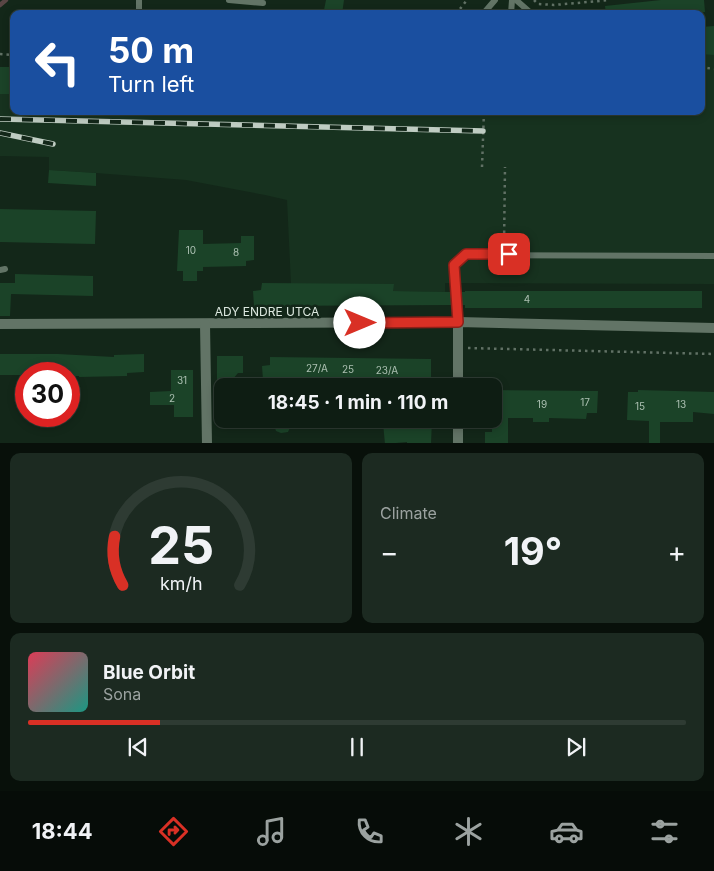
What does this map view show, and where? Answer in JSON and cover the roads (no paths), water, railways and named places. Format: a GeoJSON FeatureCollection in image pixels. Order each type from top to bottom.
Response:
{"type":"FeatureCollection","features":[{"type":"Feature","properties":{"kind":"street","name":"ADY ENDRE UTCA"},"geometry":{"type":"LineString","coordinates":[[0,324],[458,322],[714,328]]}},
{"type":"Feature","properties":{"kind":"street"},"geometry":{"type":"LineString","coordinates":[[458,322],[458,378]]}},
{"type":"Feature","properties":{"kind":"street"},"geometry":{"type":"LineString","coordinates":[[205,324],[206,443]]}},
{"type":"Feature","properties":{"kind":"street"},"geometry":{"type":"LineString","coordinates":[[458,428],[458,443]]}},
{"type":"Feature","properties":{"kind":"lane"},"geometry":{"type":"LineString","coordinates":[[230,0],[263,3]]}},
{"type":"Feature","properties":{"kind":"lane"},"geometry":{"type":"LineString","coordinates":[[486,10],[495,0]]}},
{"type":"Feature","properties":{"kind":"lane"},"geometry":{"type":"LineString","coordinates":[[514,0],[527,10]]}},
{"type":"Feature","properties":{"kind":"lane"},"geometry":{"type":"LineString","coordinates":[[458,322],[454,265],[466,254],[714,256]]}},
{"type":"Feature","properties":{"kind":"waterway"},"geometry":{"type":"LineString","coordinates":[[0,5],[6,0]]}},
{"type":"Feature","properties":{"kind":"railway"},"geometry":{"type":"LineString","coordinates":[[0,119],[483,131]]}},
{"type":"Feature","properties":{"kind":"railway"},"geometry":{"type":"LineString","coordinates":[[0,133],[53,144]]}}]}
